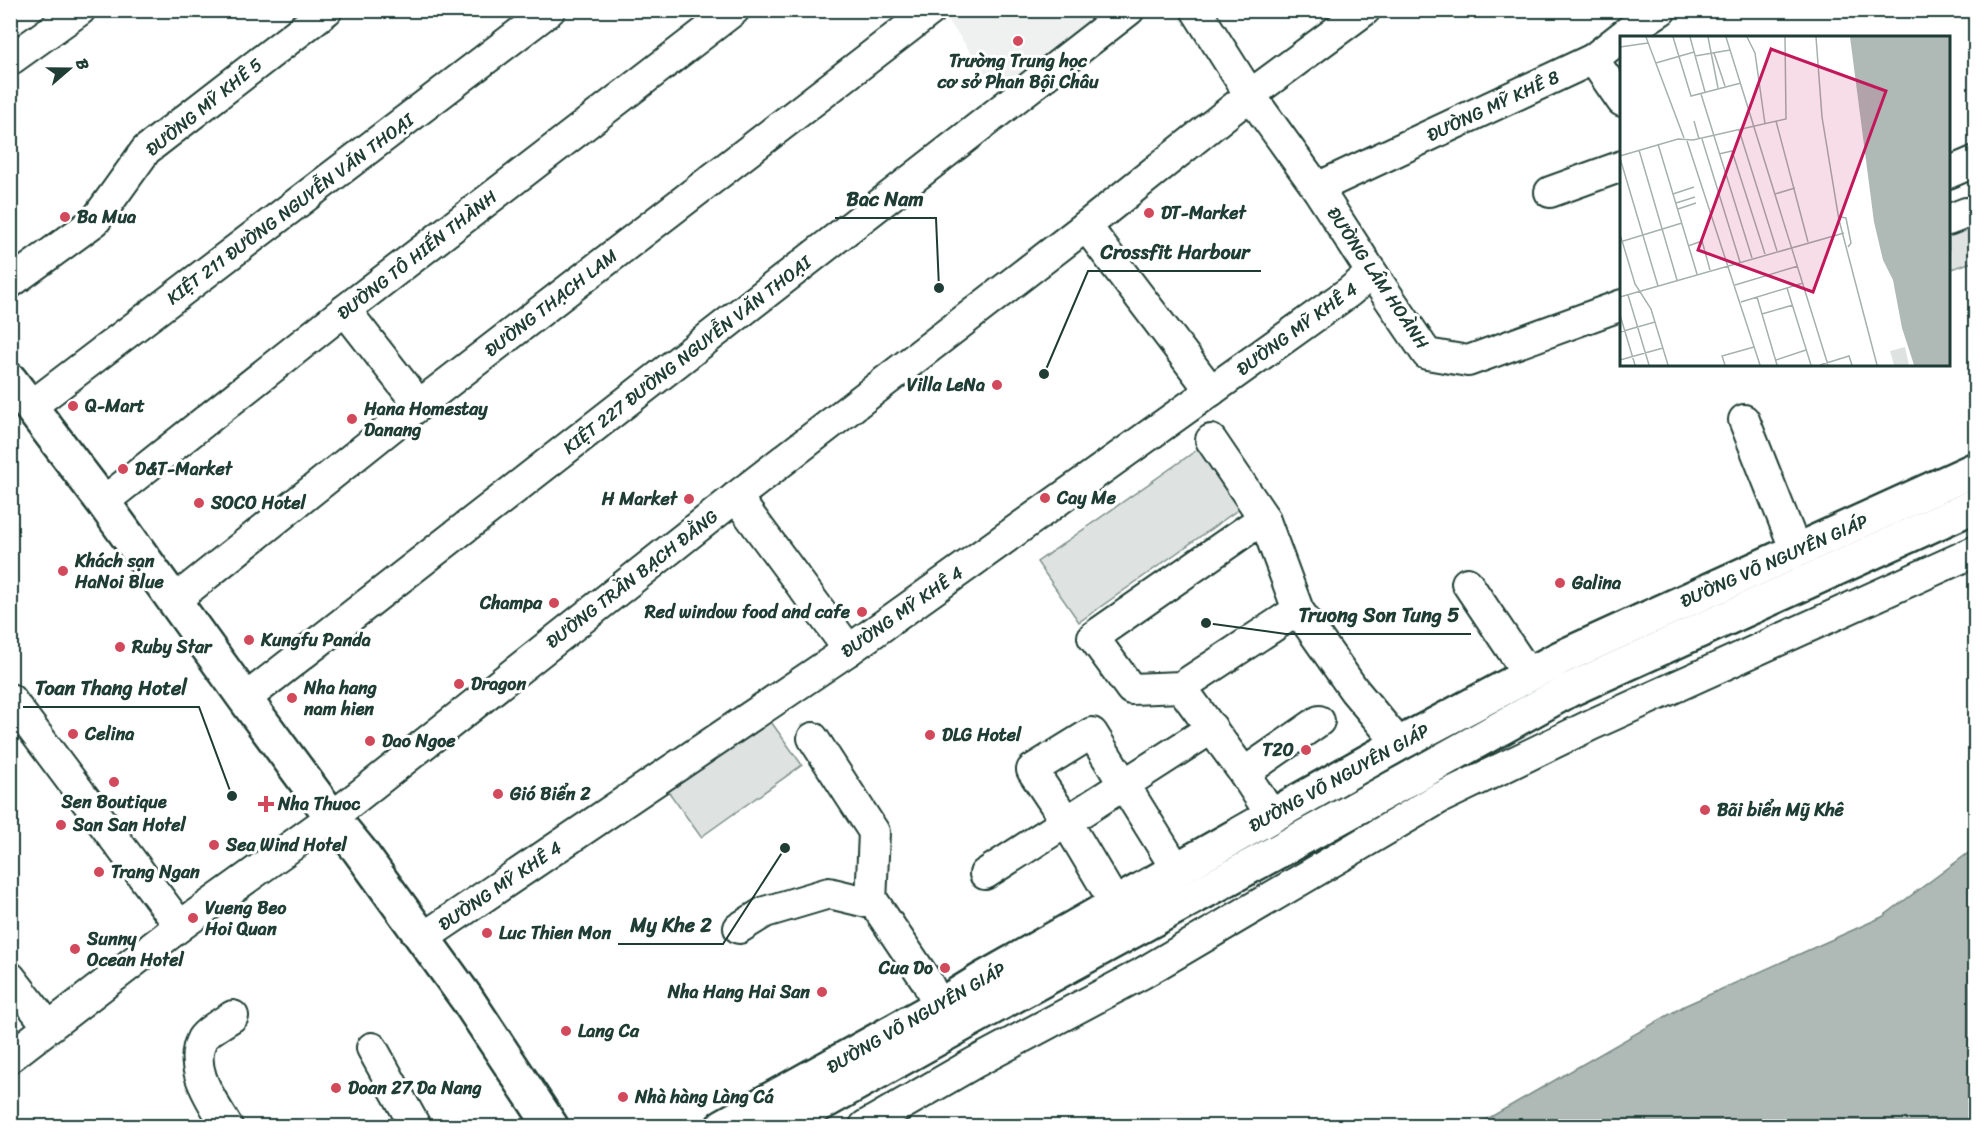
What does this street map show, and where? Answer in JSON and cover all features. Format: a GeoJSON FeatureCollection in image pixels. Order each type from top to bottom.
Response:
{"type":"FeatureCollection","features":[{"type":"Feature","properties":{"kind":"main road"},"geometry":{"type":"LineString","coordinates":[[10,380],[103,502],[245,699],[359,850],[467,999],[564,1125]]}},
{"type":"Feature","properties":{"kind":"main road","name":"ĐƯỜNG VÕ NGUYÊN GIÁP"},"geometry":{"type":"LineString","coordinates":[[723,1126],[1399,744],[1560,657],[1976,469]]}},
{"type":"Feature","properties":{"kind":"main road","name":"ĐƯỜNG VÕ NGUYÊN GIÁP"},"geometry":{"type":"LineString","coordinates":[[781,1126],[1569,690],[1976,505]]}},
{"type":"Feature","properties":{"kind":"street"},"geometry":{"type":"LineString","coordinates":[[10,60],[80,10]]}},
{"type":"Feature","properties":{"kind":"street","name":"KIỆT 211 ĐƯỜNG NGUYỄN VĂN THOẠI"},"geometry":{"type":"LineString","coordinates":[[30,407],[550,10]]}},
{"type":"Feature","properties":{"kind":"street","name":"ĐƯỜNG TÔ HIẾN THÀNH"},"geometry":{"type":"LineString","coordinates":[[103,502],[345,310],[734,10]]}},
{"type":"Feature","properties":{"kind":"street","name":"ĐƯỜNG THẠCH LAM"},"geometry":{"type":"LineString","coordinates":[[175,600],[419,405],[931,10]]}},
{"type":"Feature","properties":{"kind":"street","name":"KIỆT 227 ĐƯỜNG NGUYỄN VĂN THOẠI"},"geometry":{"type":"LineString","coordinates":[[245,699],[1129,10]]}},
{"type":"Feature","properties":{"kind":"street","name":"ĐƯỜNG LÂM HOÀNH"},"geometry":{"type":"LineString","coordinates":[[1196,10],[1250,95],[1317,188],[1427,354],[1468,361],[1620,306]]}},
{"type":"Feature","properties":{"kind":"street","name":"ĐƯỜNG TRẦN BẠCH ĐẰNG"},"geometry":{"type":"LineString","coordinates":[[10,1057],[180,926],[332,817],[736,496],[1086,226],[1250,95],[1365,10]]}},
{"type":"Feature","properties":{"kind":"street","name":"ĐƯỜNG MỸ KHÊ 8"},"geometry":{"type":"LineString","coordinates":[[1622,36],[1661,10]]}},
{"type":"Feature","properties":{"kind":"street","name":"ĐƯỜNG MỸ KHÊ 5"},"geometry":{"type":"LineString","coordinates":[[10,283],[95,221],[146,150],[318,13]]}},
{"type":"Feature","properties":{"kind":"street","name":"ĐƯỜNG MỸ KHÊ 8"},"geometry":{"type":"LineString","coordinates":[[1317,188],[1593,59],[1620,38]]}},
{"type":"Feature","properties":{"kind":"street"},"geometry":{"type":"LineString","coordinates":[[1593,59],[1620,98]]}},
{"type":"Feature","properties":{"kind":"street"},"geometry":{"type":"LineString","coordinates":[[1950,172],[1976,161]]}},
{"type":"Feature","properties":{"kind":"street"},"geometry":{"type":"LineString","coordinates":[[1550,192],[1620,167]]}},
{"type":"Feature","properties":{"kind":"street"},"geometry":{"type":"LineString","coordinates":[[1086,226],[1211,391]]}},
{"type":"Feature","properties":{"kind":"street","name":"ĐƯỜNG MỸ KHÊ 4"},"geometry":{"type":"LineString","coordinates":[[423,938],[849,650],[1349,292],[1372,273]]}},
{"type":"Feature","properties":{"kind":"street"},"geometry":{"type":"LineString","coordinates":[[345,310],[419,405]]}},
{"type":"Feature","properties":{"kind":"street"},"geometry":{"type":"LineString","coordinates":[[1743,420],[1796,551]]}},
{"type":"Feature","properties":{"kind":"street"},"geometry":{"type":"LineString","coordinates":[[1211,441],[1264,518],[1298,610],[1354,690],[1399,744]]}},
{"type":"Feature","properties":{"kind":"street"},"geometry":{"type":"LineString","coordinates":[[736,496],[849,650]]}},
{"type":"Feature","properties":{"kind":"street"},"geometry":{"type":"LineString","coordinates":[[1264,518],[1093,637],[1131,689],[1181,687],[1298,610]]}},
{"type":"Feature","properties":{"kind":"street"},"geometry":{"type":"LineString","coordinates":[[865,1126],[968,1050],[1141,974],[1274,880],[1432,789],[1587,712],[1805,613],[1959,548]]}},
{"type":"Feature","properties":{"kind":"street"},"geometry":{"type":"LineString","coordinates":[[1467,583],[1528,674]]}},
{"type":"Feature","properties":{"kind":"street"},"geometry":{"type":"LineString","coordinates":[[1181,687],[1244,773],[1272,816]]}},
{"type":"Feature","properties":{"kind":"street"},"geometry":{"type":"LineString","coordinates":[[10,699],[180,926]]}},
{"type":"Feature","properties":{"kind":"street"},"geometry":{"type":"LineString","coordinates":[[1244,773],[1318,721]]}},
{"type":"Feature","properties":{"kind":"street"},"geometry":{"type":"LineString","coordinates":[[985,874],[1212,728]]}},
{"type":"Feature","properties":{"kind":"street"},"geometry":{"type":"LineString","coordinates":[[1116,905],[1066,821],[1032,770],[1092,733],[1177,870]]}},
{"type":"Feature","properties":{"kind":"street"},"geometry":{"type":"LineString","coordinates":[[813,738],[874,832],[871,903]]}},
{"type":"Feature","properties":{"kind":"street"},"geometry":{"type":"LineString","coordinates":[[739,928],[765,912],[829,893],[875,904],[920,971],[939,1006]]}},
{"type":"Feature","properties":{"kind":"street"},"geometry":{"type":"LineString","coordinates":[[1126,948],[1141,974]]}},
{"type":"Feature","properties":{"kind":"street"},"geometry":{"type":"LineString","coordinates":[[10,977],[48,1026]]}},
{"type":"Feature","properties":{"kind":"street"},"geometry":{"type":"LineString","coordinates":[[227,1126],[200,1077],[199,1052],[203,1037],[233,1016]]}},
{"type":"Feature","properties":{"kind":"street"},"geometry":{"type":"LineString","coordinates":[[372,1048],[415,1126]]}},
{"type":"Feature","properties":{"kind":"shaded area","name":"Trường Trung học cơ sở Phan Bội Châu"},"geometry":{"type":"Polygon","coordinates":[[[952,10],[1112,11],[1002,96],[945,16],[952,10]]]}},
{"type":"Feature","properties":{"kind":"shaded area"},"geometry":{"type":"Polygon","coordinates":[[[1975,201],[1975,261],[1950,270],[1950,209],[1975,201]]]}},
{"type":"Feature","properties":{"kind":"shaded area"},"geometry":{"type":"Polygon","coordinates":[[[1204,445],[1246,504],[1079,622],[1037,562],[1204,445]]]}},
{"type":"Feature","properties":{"kind":"shaded area"},"geometry":{"type":"Polygon","coordinates":[[[769,719],[802,765],[701,837],[668,791],[769,719]]]}},
{"type":"Feature","properties":{"kind":"shaded area"},"geometry":{"type":"Polygon","coordinates":[[[1975,848],[1975,1126],[1475,1126],[1684,1006],[1882,917],[1975,848]]]}},
{"type":"Feature","properties":{"kind":"place","name":"Trường Trung học cơ sở Phan Bội Châu"},"geometry":{"type":"Point","coordinates":[1018,41]}},
{"type":"Feature","properties":{"kind":"place","name":"DT-Market"},"geometry":{"type":"Point","coordinates":[1149,213]}},
{"type":"Feature","properties":{"kind":"place","name":"Ba Mua"},"geometry":{"type":"Point","coordinates":[65,217]}},
{"type":"Feature","properties":{"kind":"place","name":"Bac Nam"},"geometry":{"type":"Point","coordinates":[939,288]}},
{"type":"Feature","properties":{"kind":"place","name":"Crossfit Harbour"},"geometry":{"type":"Point","coordinates":[1044,374]}},
{"type":"Feature","properties":{"kind":"place","name":"Villa LeNa"},"geometry":{"type":"Point","coordinates":[997,385]}},
{"type":"Feature","properties":{"kind":"place","name":"Q-Mart"},"geometry":{"type":"Point","coordinates":[73,406]}},
{"type":"Feature","properties":{"kind":"place","name":"Hana Homestay Danang"},"geometry":{"type":"Point","coordinates":[352,419]}},
{"type":"Feature","properties":{"kind":"place","name":"D&T-Market"},"geometry":{"type":"Point","coordinates":[123,469]}},
{"type":"Feature","properties":{"kind":"place","name":"Cay Me"},"geometry":{"type":"Point","coordinates":[1045,498]}},
{"type":"Feature","properties":{"kind":"place","name":"H Market"},"geometry":{"type":"Point","coordinates":[689,499]}},
{"type":"Feature","properties":{"kind":"place","name":"SOCO Hotel"},"geometry":{"type":"Point","coordinates":[199,503]}},
{"type":"Feature","properties":{"kind":"place","name":"Khách sạn HaNoi Blue"},"geometry":{"type":"Point","coordinates":[63,571]}},
{"type":"Feature","properties":{"kind":"place","name":"Galina"},"geometry":{"type":"Point","coordinates":[1560,583]}},
{"type":"Feature","properties":{"kind":"place","name":"Champa"},"geometry":{"type":"Point","coordinates":[554,603]}},
{"type":"Feature","properties":{"kind":"place","name":"Red window food and cafe"},"geometry":{"type":"Point","coordinates":[862,612]}},
{"type":"Feature","properties":{"kind":"place","name":"Truong Son Tung 5"},"geometry":{"type":"Point","coordinates":[1206,623]}},
{"type":"Feature","properties":{"kind":"place","name":"Kungfu Panda"},"geometry":{"type":"Point","coordinates":[249,640]}},
{"type":"Feature","properties":{"kind":"place","name":"Ruby Star"},"geometry":{"type":"Point","coordinates":[120,647]}},
{"type":"Feature","properties":{"kind":"place","name":"Dragon"},"geometry":{"type":"Point","coordinates":[459,684]}},
{"type":"Feature","properties":{"kind":"place","name":"Nha hang nam hien"},"geometry":{"type":"Point","coordinates":[292,698]}},
{"type":"Feature","properties":{"kind":"place","name":"Celina"},"geometry":{"type":"Point","coordinates":[73,734]}},
{"type":"Feature","properties":{"kind":"place","name":"DLG Hotel"},"geometry":{"type":"Point","coordinates":[930,735]}},
{"type":"Feature","properties":{"kind":"place","name":"Dao Ngoe"},"geometry":{"type":"Point","coordinates":[370,741]}},
{"type":"Feature","properties":{"kind":"place","name":"T20"},"geometry":{"type":"Point","coordinates":[1306,750]}},
{"type":"Feature","properties":{"kind":"place","name":"Sen Boutique"},"geometry":{"type":"Point","coordinates":[114,782]}},
{"type":"Feature","properties":{"kind":"place","name":"Gió Biển 2"},"geometry":{"type":"Point","coordinates":[498,794]}},
{"type":"Feature","properties":{"kind":"place","name":"Toan Thang Hotel"},"geometry":{"type":"Point","coordinates":[232,796]}},
{"type":"Feature","properties":{"kind":"place","name":"Nha Thuoc"},"geometry":{"type":"Point","coordinates":[266,804]}},
{"type":"Feature","properties":{"kind":"place","name":"Bãi biển Mỹ Khê"},"geometry":{"type":"Point","coordinates":[1705,810]}},
{"type":"Feature","properties":{"kind":"place","name":"San San Hotel"},"geometry":{"type":"Point","coordinates":[61,825]}},
{"type":"Feature","properties":{"kind":"place","name":"Sea Wind Hotel"},"geometry":{"type":"Point","coordinates":[214,845]}},
{"type":"Feature","properties":{"kind":"place","name":"My Khe 2"},"geometry":{"type":"Point","coordinates":[785,848]}},
{"type":"Feature","properties":{"kind":"place","name":"Trang Ngan"},"geometry":{"type":"Point","coordinates":[99,872]}},
{"type":"Feature","properties":{"kind":"place","name":"Vueng Beo Hoi Quan"},"geometry":{"type":"Point","coordinates":[193,918]}},
{"type":"Feature","properties":{"kind":"place","name":"Luc Thien Mon"},"geometry":{"type":"Point","coordinates":[487,933]}},
{"type":"Feature","properties":{"kind":"place","name":"Sunny Ocean Hotel"},"geometry":{"type":"Point","coordinates":[75,949]}},
{"type":"Feature","properties":{"kind":"place","name":"Cua Do"},"geometry":{"type":"Point","coordinates":[945,968]}},
{"type":"Feature","properties":{"kind":"place","name":"Nha Hang Hai San"},"geometry":{"type":"Point","coordinates":[822,992]}},
{"type":"Feature","properties":{"kind":"place","name":"Lang Ca"},"geometry":{"type":"Point","coordinates":[566,1031]}},
{"type":"Feature","properties":{"kind":"place","name":"Doan 27 Da Nang"},"geometry":{"type":"Point","coordinates":[336,1088]}},
{"type":"Feature","properties":{"kind":"place","name":"Nhà hàng Làng Cá"},"geometry":{"type":"Point","coordinates":[623,1097]}}]}
